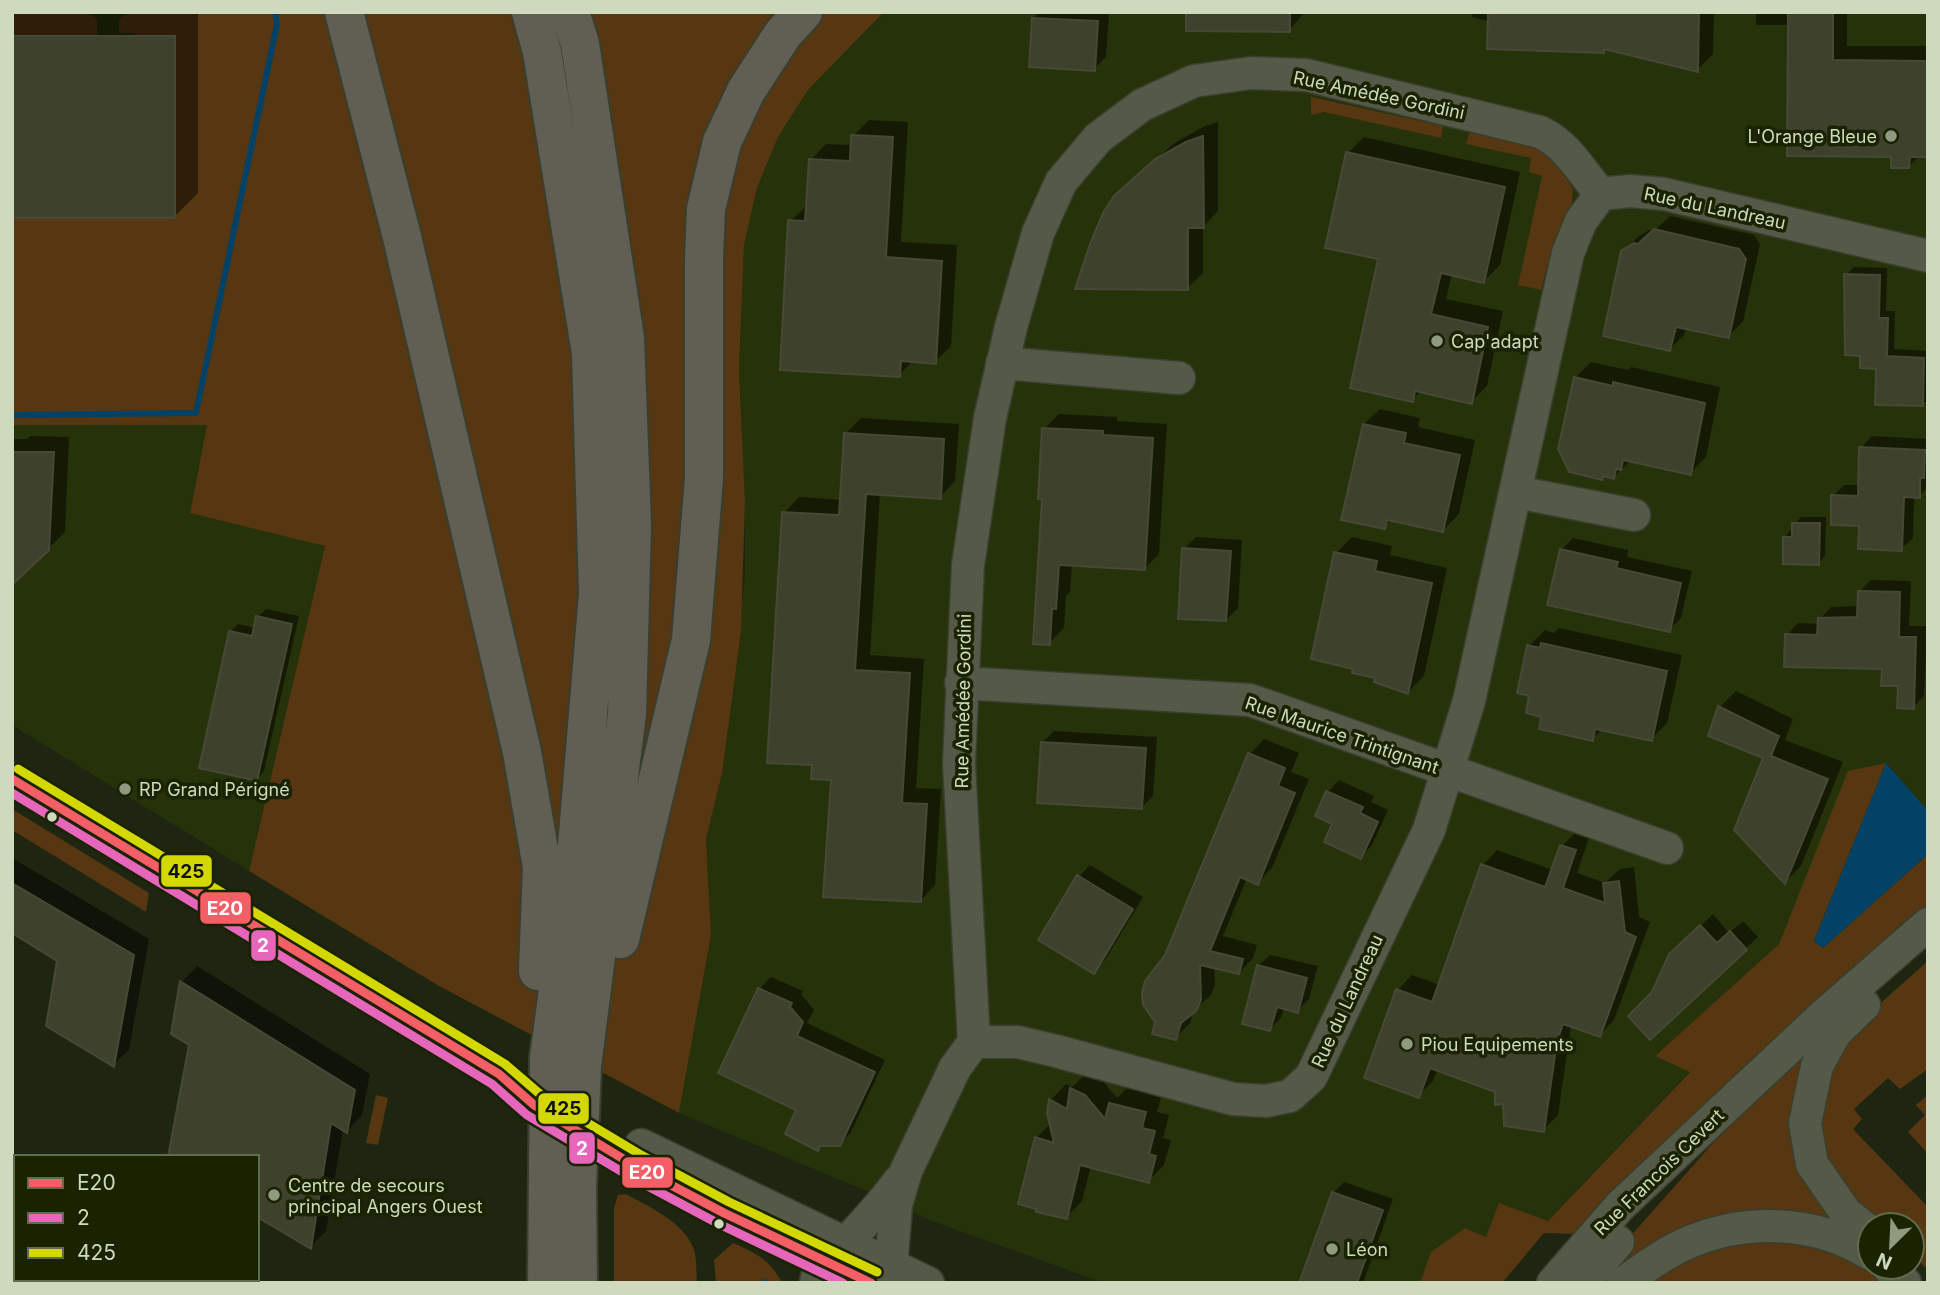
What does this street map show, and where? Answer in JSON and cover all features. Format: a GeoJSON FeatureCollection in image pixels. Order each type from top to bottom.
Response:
{"type":"FeatureCollection","features":[{"type":"Feature","properties":{"kind":"highway"},"geometry":{"type":"LineString","coordinates":[[344,12],[402,237],[522,752],[542,867],[535,1020],[566,1062]]}},
{"type":"Feature","properties":{"kind":"highway"},"geometry":{"type":"LineString","coordinates":[[531,12],[542,52],[591,353],[598,594],[577,846],[566,1062],[547,1283]]}},
{"type":"Feature","properties":{"kind":"highway"},"geometry":{"type":"LineString","coordinates":[[570,12],[580,44],[625,338],[632,524],[627,715],[566,1062],[576,1188],[578,1283]]}},
{"type":"Feature","properties":{"kind":"highway"},"geometry":{"type":"LineString","coordinates":[[566,1062],[604,1030],[613,967],[691,640],[704,478],[706,209],[722,142],[746,91],[783,34],[803,12]]}},
{"type":"Feature","properties":{"kind":"street","name":"Rue Amédée Gordini"},"geometry":{"type":"LineString","coordinates":[[974,1042],[960,774],[961,683],[968,565],[990,418],[1002,363],[1038,233],[1061,182],[1098,138],[1142,105],[1195,81],[1251,73],[1306,75],[1540,132],[1560,143],[1601,194]]}},
{"type":"Feature","properties":{"kind":"street","name":"Rue du Landreau"},"geometry":{"type":"LineString","coordinates":[[974,1042],[1018,1042],[1233,1099],[1266,1101],[1290,1096],[1311,1077],[1429,830],[1449,771],[1467,711],[1568,253],[1581,221],[1601,194],[1630,191],[1664,194],[1928,256]]}},
{"type":"Feature","properties":{"kind":"street"},"geometry":{"type":"LineString","coordinates":[[1002,363],[1179,379]]}},
{"type":"Feature","properties":{"kind":"street"},"geometry":{"type":"LineString","coordinates":[[1516,492],[1634,515]]}},
{"type":"Feature","properties":{"kind":"street","name":"Rue Maurice Trintignant"},"geometry":{"type":"LineString","coordinates":[[961,683],[1250,700],[1667,848]]}},
{"type":"Feature","properties":{"kind":"street"},"geometry":{"type":"LineString","coordinates":[[12,779],[489,1069],[539,1089],[638,1156],[829,1263],[884,1277],[928,1283]]}},
{"type":"Feature","properties":{"kind":"street","name":"Rue Francois Cevert"},"geometry":{"type":"LineString","coordinates":[[1553,1283],[1620,1206],[1825,1013],[1928,924]]}},
{"type":"Feature","properties":{"kind":"street"},"geometry":{"type":"LineString","coordinates":[[1856,1221],[1846,1213],[1812,1164],[1805,1123],[1817,1066],[1835,1033],[1916,956],[1928,939]]}},
{"type":"Feature","properties":{"kind":"street"},"geometry":{"type":"LineString","coordinates":[[884,1277],[896,1205],[906,1171],[955,1068],[974,1042]]}},
{"type":"Feature","properties":{"kind":"street","name":"Rue Francois Cevert"},"geometry":{"type":"LineString","coordinates":[[1583,1283],[1770,1066]]}},
{"type":"Feature","properties":{"kind":"street"},"geometry":{"type":"LineString","coordinates":[[829,1263],[886,1199],[906,1171]]}},
{"type":"Feature","properties":{"kind":"street"},"geometry":{"type":"LineString","coordinates":[[1623,1283],[1681,1245],[1713,1234],[1747,1227],[1802,1228],[1831,1235],[1856,1247]]}},
{"type":"Feature","properties":{"kind":"shaded area"},"geometry":{"type":"Polygon","coordinates":[[[12,12],[282,12],[237,275],[190,512],[325,546],[249,871],[12,725],[12,12]]]}},
{"type":"Feature","properties":{"kind":"shaded area"},"geometry":{"type":"Polygon","coordinates":[[[12,12],[88,12],[97,19],[97,36],[12,36],[12,12]]]}},
{"type":"Feature","properties":{"kind":"shaded area"},"geometry":{"type":"Polygon","coordinates":[[[128,12],[884,12],[808,90],[778,137],[757,188],[744,245],[739,370],[745,501],[741,631],[722,774],[706,839],[711,935],[679,1113],[439,986],[249,871],[325,546],[190,513],[207,425],[12,425],[12,218],[175,218],[175,36],[119,33],[119,19],[128,12]]]}},
{"type":"Feature","properties":{"kind":"shaded area"},"geometry":{"type":"Polygon","coordinates":[[[884,12],[1928,12],[1928,811],[1886,763],[1789,919],[1779,944],[1656,1055],[1690,1071],[1548,1221],[1499,1204],[1486,1237],[1465,1228],[1432,1252],[1420,1283],[1104,1283],[929,1220],[891,1201],[679,1113],[711,935],[706,839],[722,774],[745,575],[745,501],[739,370],[744,245],[757,188],[778,137],[808,90],[884,12]]]}},
{"type":"Feature","properties":{"kind":"shaded area"},"geometry":{"type":"Polygon","coordinates":[[[1311,97],[1443,126],[1441,138],[1324,112],[1311,115],[1311,97]]]}},
{"type":"Feature","properties":{"kind":"shaded area"},"geometry":{"type":"Polygon","coordinates":[[[1470,132],[1537,147],[1552,157],[1573,189],[1572,205],[1554,241],[1541,290],[1518,285],[1542,176],[1529,172],[1531,158],[1466,144],[1470,132]]]}},
{"type":"Feature","properties":{"kind":"shaded area"},"geometry":{"type":"Polygon","coordinates":[[[1886,763],[1814,941],[1823,948],[1928,854],[1928,905],[1662,1145],[1576,1234],[1544,1233],[1502,1283],[1420,1283],[1431,1252],[1465,1228],[1486,1237],[1499,1203],[1548,1221],[1690,1072],[1655,1056],[1779,944],[1848,771],[1886,763]]]}},
{"type":"Feature","properties":{"kind":"shaded area"},"geometry":{"type":"Polygon","coordinates":[[[12,809],[149,893],[146,912],[12,830],[12,809]]]}},
{"type":"Feature","properties":{"kind":"shaded area"},"geometry":{"type":"Polygon","coordinates":[[[1928,961],[1928,1069],[1900,1089],[1888,1078],[1854,1109],[1862,1119],[1853,1129],[1928,1207],[1928,1270],[1926,1211],[1860,1211],[1834,1186],[1818,1137],[1821,1081],[1850,1030],[1928,961]]]}},
{"type":"Feature","properties":{"kind":"shaded area"},"geometry":{"type":"Polygon","coordinates":[[[1806,1051],[1802,1080],[1839,1219],[1813,1221],[1627,1267],[1607,1283],[1602,1283],[1596,1275],[1713,1143],[1806,1051]]]}},
{"type":"Feature","properties":{"kind":"shaded area"},"geometry":{"type":"Polygon","coordinates":[[[376,1095],[388,1098],[378,1145],[366,1143],[376,1095]]]}},
{"type":"Feature","properties":{"kind":"shaded area"},"geometry":{"type":"Polygon","coordinates":[[[1928,1095],[1928,1154],[1908,1132],[1925,1115],[1916,1105],[1928,1095]]]}},
{"type":"Feature","properties":{"kind":"shaded area"},"geometry":{"type":"Polygon","coordinates":[[[626,1194],[665,1216],[683,1231],[694,1250],[697,1283],[614,1283],[614,1208],[618,1195],[626,1194]]]}},
{"type":"Feature","properties":{"kind":"shaded area"},"geometry":{"type":"Polygon","coordinates":[[[1745,1234],[1846,1249],[1856,1256],[1856,1281],[1892,1283],[1632,1283],[1745,1234]]]}},
{"type":"Feature","properties":{"kind":"shaded area"},"geometry":{"type":"Polygon","coordinates":[[[733,1243],[761,1258],[773,1268],[782,1283],[716,1283],[714,1260],[733,1243]]]}},
{"type":"Feature","properties":{"kind":"water"},"geometry":{"type":"Polygon","coordinates":[[[1886,763],[1928,811],[1928,854],[1823,948],[1814,941],[1886,763]]]}},
{"type":"Feature","properties":{"kind":"building"},"geometry":{"type":"Polygon","coordinates":[[[1186,12],[1290,12],[1290,32],[1186,31],[1186,12]]]}},
{"type":"Feature","properties":{"kind":"building"},"geometry":{"type":"Polygon","coordinates":[[[1488,12],[1699,12],[1698,72],[1604,49],[1604,53],[1487,49],[1488,12]]]}},
{"type":"Feature","properties":{"kind":"building"},"geometry":{"type":"Polygon","coordinates":[[[1788,12],[1833,12],[1833,60],[1927,61],[1927,157],[1910,157],[1909,168],[1891,168],[1891,157],[1787,156],[1788,12]]]}},
{"type":"Feature","properties":{"kind":"building"},"geometry":{"type":"Polygon","coordinates":[[[1032,18],[1098,21],[1095,71],[1029,67],[1032,18]]]}},
{"type":"Feature","properties":{"kind":"building"},"geometry":{"type":"Polygon","coordinates":[[[12,36],[175,36],[175,218],[12,218],[12,36]]]}},
{"type":"Feature","properties":{"kind":"building"},"geometry":{"type":"Polygon","coordinates":[[[851,135],[893,137],[886,257],[942,261],[936,364],[901,361],[900,377],[780,370],[788,220],[805,221],[809,159],[850,161],[851,135]]]}},
{"type":"Feature","properties":{"kind":"building"},"geometry":{"type":"Polygon","coordinates":[[[1203,136],[1204,228],[1188,228],[1188,290],[1075,289],[1103,213],[1114,196],[1155,159],[1203,136]]]}},
{"type":"Feature","properties":{"kind":"building"},"geometry":{"type":"Polygon","coordinates":[[[1346,152],[1505,187],[1484,283],[1441,273],[1431,314],[1488,327],[1472,404],[1415,391],[1413,402],[1350,388],[1378,259],[1325,248],[1346,152]]]}},
{"type":"Feature","properties":{"kind":"building"},"geometry":{"type":"Polygon","coordinates":[[[1654,229],[1739,249],[1746,259],[1729,338],[1676,327],[1670,351],[1603,336],[1621,251],[1634,243],[1638,244],[1654,229]]]}},
{"type":"Feature","properties":{"kind":"building"},"geometry":{"type":"Polygon","coordinates":[[[1844,274],[1880,275],[1879,318],[1888,318],[1887,356],[1924,358],[1923,406],[1875,405],[1876,369],[1860,368],[1860,356],[1845,355],[1844,274]]]}},
{"type":"Feature","properties":{"kind":"building"},"geometry":{"type":"Polygon","coordinates":[[[1574,377],[1613,386],[1613,382],[1705,403],[1691,475],[1623,460],[1621,470],[1616,469],[1614,479],[1603,476],[1602,480],[1569,472],[1558,449],[1574,377]]]}},
{"type":"Feature","properties":{"kind":"building"},"geometry":{"type":"Polygon","coordinates":[[[1363,424],[1406,433],[1404,443],[1460,455],[1443,532],[1387,520],[1385,529],[1341,520],[1363,424]]]}},
{"type":"Feature","properties":{"kind":"building"},"geometry":{"type":"Polygon","coordinates":[[[1042,428],[1103,431],[1103,435],[1153,438],[1145,570],[1059,565],[1050,645],[1033,644],[1042,499],[1038,499],[1042,428]]]}},
{"type":"Feature","properties":{"kind":"building"},"geometry":{"type":"Polygon","coordinates":[[[844,433],[944,439],[941,499],[866,494],[855,670],[910,673],[902,803],[927,804],[921,902],[823,897],[831,780],[811,779],[812,765],[767,763],[782,512],[839,515],[844,433]]]}},
{"type":"Feature","properties":{"kind":"building"},"geometry":{"type":"Polygon","coordinates":[[[1859,447],[1925,450],[1920,498],[1904,497],[1902,551],[1858,549],[1859,526],[1831,525],[1831,495],[1858,496],[1859,447]]]}},
{"type":"Feature","properties":{"kind":"building"},"geometry":{"type":"Polygon","coordinates":[[[12,452],[54,452],[49,550],[12,585],[12,452]]]}},
{"type":"Feature","properties":{"kind":"building"},"geometry":{"type":"Polygon","coordinates":[[[1792,523],[1820,523],[1819,565],[1783,564],[1783,537],[1792,537],[1792,523]]]}},
{"type":"Feature","properties":{"kind":"building"},"geometry":{"type":"Polygon","coordinates":[[[1182,548],[1231,551],[1226,621],[1178,619],[1182,548]]]}},
{"type":"Feature","properties":{"kind":"building"},"geometry":{"type":"Polygon","coordinates":[[[1560,549],[1618,562],[1616,568],[1681,583],[1670,632],[1547,605],[1560,549]]]}},
{"type":"Feature","properties":{"kind":"building"},"geometry":{"type":"Polygon","coordinates":[[[1334,552],[1377,561],[1375,571],[1432,583],[1408,694],[1374,682],[1375,678],[1352,673],[1353,669],[1311,659],[1334,552]]]}},
{"type":"Feature","properties":{"kind":"building"},"geometry":{"type":"Polygon","coordinates":[[[1858,591],[1900,592],[1899,637],[1916,637],[1914,709],[1897,708],[1898,686],[1881,686],[1882,669],[1784,667],[1785,634],[1817,635],[1818,618],[1857,617],[1858,591]]]}},
{"type":"Feature","properties":{"kind":"building"},"geometry":{"type":"Polygon","coordinates":[[[256,616],[292,624],[257,781],[199,768],[229,631],[252,636],[256,616]]]}},
{"type":"Feature","properties":{"kind":"building"},"geometry":{"type":"Polygon","coordinates":[[[1541,643],[1667,671],[1652,741],[1595,729],[1593,741],[1539,729],[1541,717],[1526,713],[1529,696],[1517,693],[1527,645],[1540,648],[1541,643]]]}},
{"type":"Feature","properties":{"kind":"building"},"geometry":{"type":"Polygon","coordinates":[[[1718,706],[1779,736],[1771,756],[1828,779],[1785,884],[1734,830],[1763,758],[1708,736],[1718,706]]]}},
{"type":"Feature","properties":{"kind":"building"},"geometry":{"type":"Polygon","coordinates":[[[1041,742],[1146,748],[1142,809],[1037,803],[1041,742]]]}},
{"type":"Feature","properties":{"kind":"building"},"geometry":{"type":"Polygon","coordinates":[[[1248,753],[1285,768],[1278,786],[1295,793],[1258,885],[1240,877],[1210,951],[1243,959],[1239,974],[1200,965],[1201,1000],[1196,1011],[1181,1023],[1176,1040],[1152,1034],[1155,1022],[1143,1005],[1145,981],[1165,955],[1248,753]]]}},
{"type":"Feature","properties":{"kind":"building"},"geometry":{"type":"Polygon","coordinates":[[[1326,791],[1363,807],[1360,813],[1378,822],[1361,859],[1324,842],[1332,824],[1315,816],[1326,791]]]}},
{"type":"Feature","properties":{"kind":"building"},"geometry":{"type":"Polygon","coordinates":[[[1560,845],[1576,850],[1563,888],[1605,903],[1603,883],[1619,881],[1625,932],[1636,937],[1600,1037],[1563,1024],[1557,1041],[1544,1132],[1504,1126],[1503,1104],[1495,1105],[1495,1092],[1430,1068],[1419,1098],[1364,1078],[1396,989],[1432,1002],[1481,864],[1545,887],[1560,845]]]}},
{"type":"Feature","properties":{"kind":"building"},"geometry":{"type":"Polygon","coordinates":[[[1077,875],[1133,909],[1094,974],[1038,940],[1077,875]]]}},
{"type":"Feature","properties":{"kind":"building"},"geometry":{"type":"Polygon","coordinates":[[[12,883],[134,955],[114,1067],[46,1026],[57,961],[12,933],[12,883]]]}},
{"type":"Feature","properties":{"kind":"building"},"geometry":{"type":"Polygon","coordinates":[[[1700,925],[1717,943],[1730,931],[1747,950],[1650,1040],[1628,1016],[1652,992],[1669,954],[1700,925]]]}},
{"type":"Feature","properties":{"kind":"building"},"geometry":{"type":"Polygon","coordinates":[[[1257,965],[1307,978],[1298,1013],[1277,1007],[1270,1031],[1242,1024],[1257,965]]]}},
{"type":"Feature","properties":{"kind":"building"},"geometry":{"type":"Polygon","coordinates":[[[180,981],[355,1090],[347,1133],[331,1123],[311,1249],[259,1218],[259,1155],[168,1155],[189,1045],[171,1034],[180,981]]]}},
{"type":"Feature","properties":{"kind":"building"},"geometry":{"type":"Polygon","coordinates":[[[758,988],[792,1003],[790,1007],[803,1022],[797,1036],[875,1072],[840,1146],[820,1146],[818,1151],[785,1134],[796,1110],[718,1073],[758,988]]]}},
{"type":"Feature","properties":{"kind":"building"},"geometry":{"type":"Polygon","coordinates":[[[1070,1088],[1085,1095],[1105,1119],[1109,1103],[1146,1112],[1142,1128],[1155,1131],[1149,1154],[1156,1156],[1149,1183],[1080,1165],[1067,1219],[1036,1212],[1036,1209],[1018,1204],[1035,1137],[1054,1143],[1047,1113],[1049,1099],[1067,1109],[1070,1088]]]}},
{"type":"Feature","properties":{"kind":"building"},"geometry":{"type":"Polygon","coordinates":[[[1332,1192],[1383,1210],[1357,1283],[1299,1283],[1332,1192]]]}},
{"type":"Feature","properties":{"kind":"waterway"},"geometry":{"type":"LineString","coordinates":[[12,415],[196,413],[277,24],[275,12]]}},
{"type":"Feature","properties":{"kind":"transit line","name":"425"},"geometry":{"type":"LineString","coordinates":[[18,769],[505,1064],[541,1095],[641,1155],[729,1202],[877,1272]]}},
{"type":"Feature","properties":{"kind":"transit line","name":"E20"},"geometry":{"type":"LineString","coordinates":[[12,779],[499,1074],[534,1105],[635,1166],[724,1213],[871,1283]]}},
{"type":"Feature","properties":{"kind":"transit line","name":"2"},"geometry":{"type":"LineString","coordinates":[[12,793],[492,1084],[527,1115],[629,1176],[719,1224],[843,1283]]}},
{"type":"Feature","properties":{"kind":"place","name":"L'Orange Bleue"},"geometry":{"type":"Point","coordinates":[1891,136]}},
{"type":"Feature","properties":{"kind":"place","name":"Cap'adapt"},"geometry":{"type":"Point","coordinates":[1437,341]}},
{"type":"Feature","properties":{"kind":"place","name":"RP Grand Périgné"},"geometry":{"type":"Point","coordinates":[125,789]}},
{"type":"Feature","properties":{"kind":"place","name":"Piou Equipements"},"geometry":{"type":"Point","coordinates":[1407,1044]}},
{"type":"Feature","properties":{"kind":"place","name":"Centre de secours principal Angers Ouest"},"geometry":{"type":"Point","coordinates":[274,1195]}},
{"type":"Feature","properties":{"kind":"place","name":"Léon"},"geometry":{"type":"Point","coordinates":[1332,1249]}}]}
